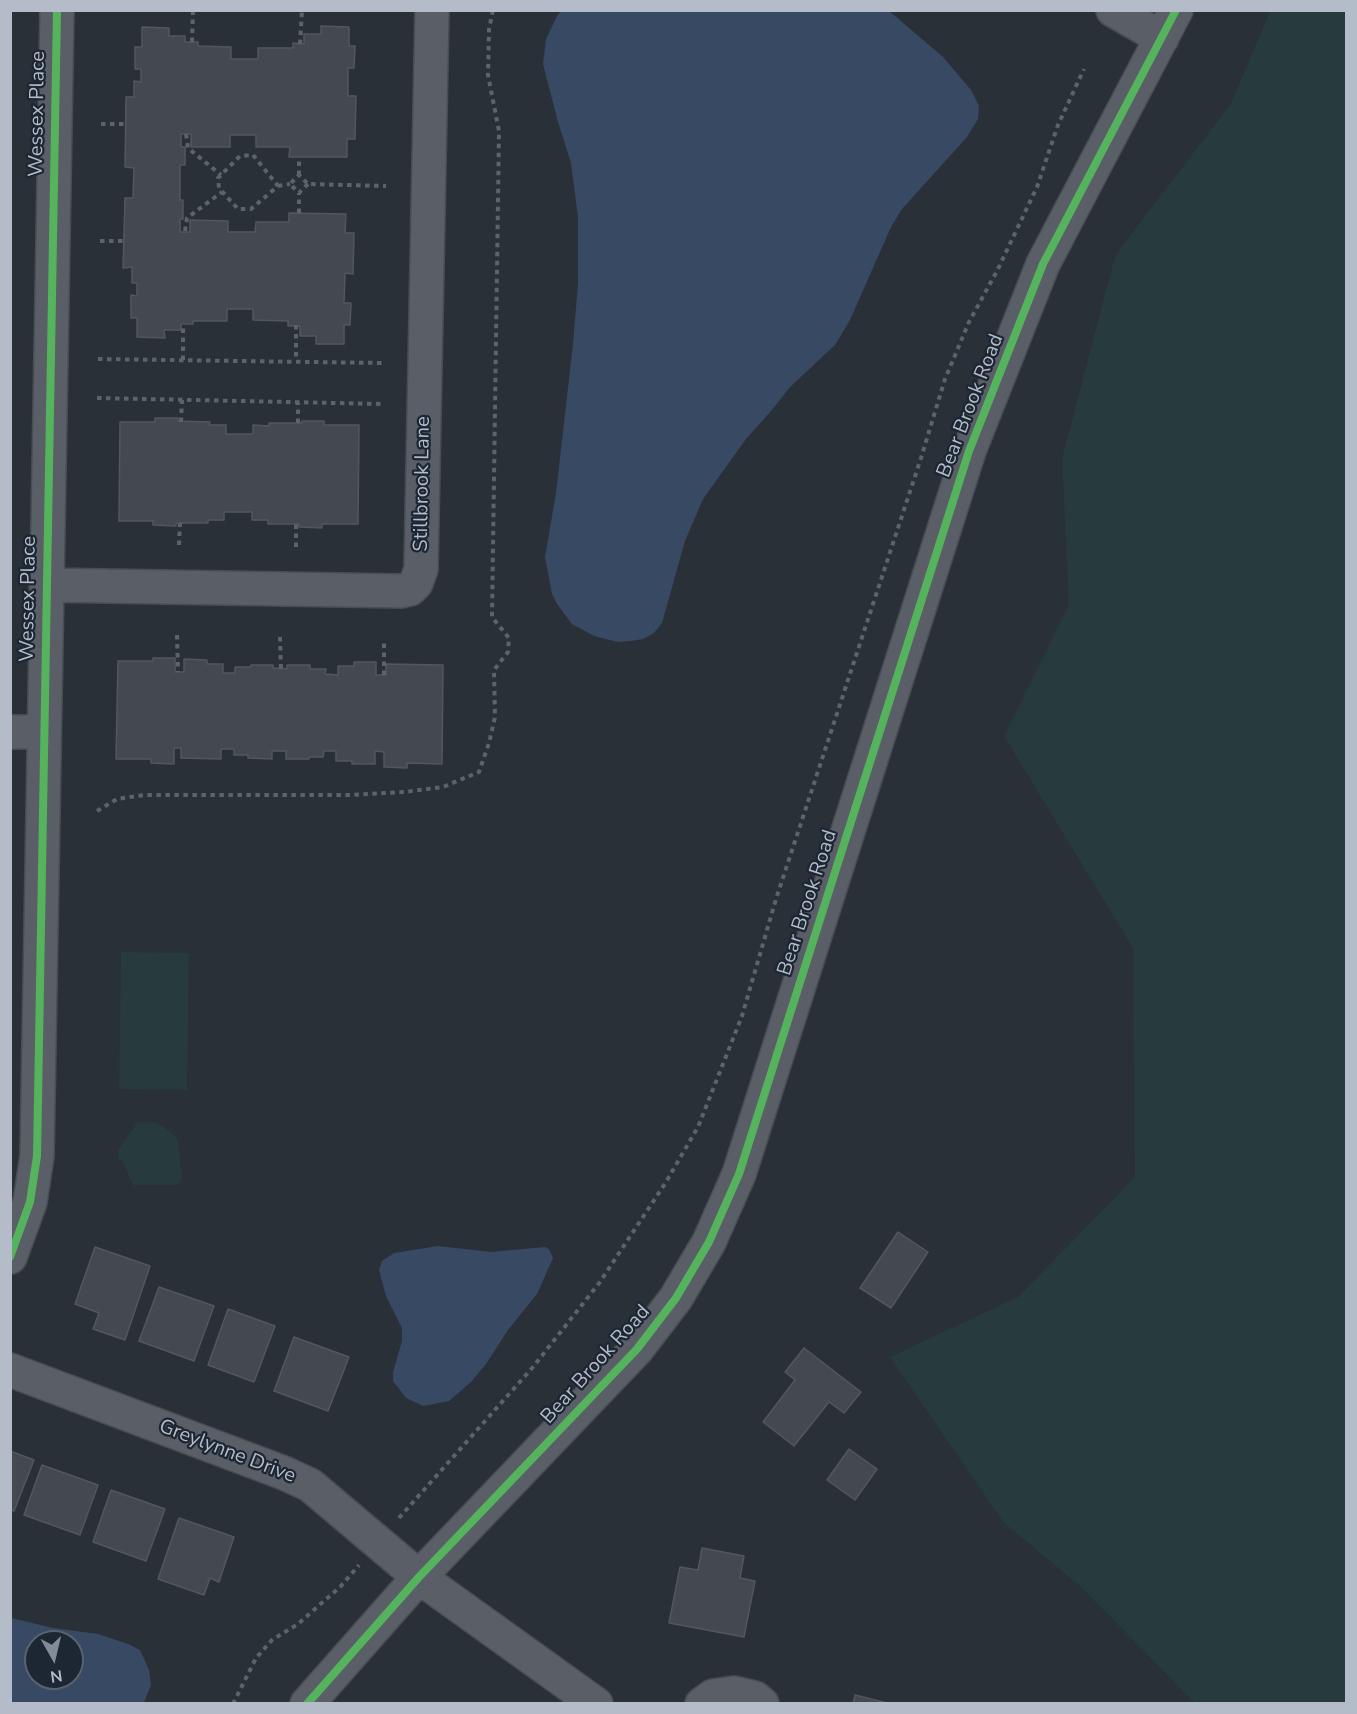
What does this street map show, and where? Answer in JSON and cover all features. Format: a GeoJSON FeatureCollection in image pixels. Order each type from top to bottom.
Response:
{"type":"FeatureCollection","features":[{"type":"Feature","properties":{"kind":"street","name":"Wessex Place"},"geometry":{"type":"LineString","coordinates":[[10,1257],[30,1202],[36,1166],[57,10]]}},
{"type":"Feature","properties":{"kind":"street","name":"Stillbrook Lane"},"geometry":{"type":"LineString","coordinates":[[46,585],[401,591],[416,583],[421,569],[432,10]]}},
{"type":"Feature","properties":{"kind":"street"},"geometry":{"type":"LineString","coordinates":[[1113,10],[1169,24]]}},
{"type":"Feature","properties":{"kind":"street","name":"Bear Brook Road"},"geometry":{"type":"LineString","coordinates":[[307,1704],[419,1577],[638,1349],[676,1298],[709,1242],[739,1174],[969,451],[1043,264],[1169,24]]}},
{"type":"Feature","properties":{"kind":"street"},"geometry":{"type":"LineString","coordinates":[[10,732],[43,732]]}},
{"type":"Feature","properties":{"kind":"street","name":"Greylynne Drive"},"geometry":{"type":"LineString","coordinates":[[10,1370],[302,1481],[326,1497],[419,1577],[596,1704]]}},
{"type":"Feature","properties":{"kind":"street"},"geometry":{"type":"LineString","coordinates":[[702,1704],[713,1696],[734,1693],[755,1698],[762,1704]]}},
{"type":"Feature","properties":{"kind":"path"},"geometry":{"type":"LineString","coordinates":[[192,42],[193,10]]}},
{"type":"Feature","properties":{"kind":"path"},"geometry":{"type":"LineString","coordinates":[[300,44],[302,10]]}},
{"type":"Feature","properties":{"kind":"path"},"geometry":{"type":"LineString","coordinates":[[407,1509],[533,1366],[600,1282],[666,1182],[698,1127],[742,1016],[779,887],[945,379],[969,322],[997,271],[1037,187],[1058,125],[1084,69]]}},
{"type":"Feature","properties":{"kind":"path"},"geometry":{"type":"LineString","coordinates":[[101,124],[126,124]]}},
{"type":"Feature","properties":{"kind":"path"},"geometry":{"type":"LineString","coordinates":[[186,134],[188,148],[221,175]]}},
{"type":"Feature","properties":{"kind":"path"},"geometry":{"type":"LineString","coordinates":[[278,186],[253,155],[240,156],[218,178],[219,188],[238,209],[251,209],[278,186],[290,184],[299,175]]}},
{"type":"Feature","properties":{"kind":"path"},"geometry":{"type":"LineString","coordinates":[[299,157],[299,175],[308,184],[386,186]]}},
{"type":"Feature","properties":{"kind":"path"},"geometry":{"type":"LineString","coordinates":[[290,184],[299,193]]}},
{"type":"Feature","properties":{"kind":"path"},"geometry":{"type":"LineString","coordinates":[[299,213],[299,193],[308,184]]}},
{"type":"Feature","properties":{"kind":"path"},"geometry":{"type":"LineString","coordinates":[[185,231],[187,218],[222,192]]}},
{"type":"Feature","properties":{"kind":"path"},"geometry":{"type":"LineString","coordinates":[[99,241],[124,242]]}},
{"type":"Feature","properties":{"kind":"path"},"geometry":{"type":"LineString","coordinates":[[183,324],[183,360]]}},
{"type":"Feature","properties":{"kind":"path"},"geometry":{"type":"LineString","coordinates":[[296,325],[296,361]]}},
{"type":"Feature","properties":{"kind":"path"},"geometry":{"type":"LineString","coordinates":[[98,359],[384,363]]}},
{"type":"Feature","properties":{"kind":"path"},"geometry":{"type":"LineString","coordinates":[[97,398],[383,404]]}},
{"type":"Feature","properties":{"kind":"path"},"geometry":{"type":"LineString","coordinates":[[181,422],[182,400]]}},
{"type":"Feature","properties":{"kind":"path"},"geometry":{"type":"LineString","coordinates":[[298,403],[298,423]]}},
{"type":"Feature","properties":{"kind":"path"},"geometry":{"type":"LineString","coordinates":[[179,545],[180,523]]}},
{"type":"Feature","properties":{"kind":"path"},"geometry":{"type":"LineString","coordinates":[[296,524],[296,548]]}},
{"type":"Feature","properties":{"kind":"path"},"geometry":{"type":"LineString","coordinates":[[177,635],[178,672]]}},
{"type":"Feature","properties":{"kind":"path"},"geometry":{"type":"LineString","coordinates":[[280,637],[281,669]]}},
{"type":"Feature","properties":{"kind":"path"},"geometry":{"type":"LineString","coordinates":[[384,639],[384,675]]}},
{"type":"Feature","properties":{"kind":"path"},"geometry":{"type":"LineString","coordinates":[[233,1704],[256,1658],[272,1640],[298,1624],[341,1586]]}},
{"type":"Feature","properties":{"kind":"green space"},"geometry":{"type":"Polygon","coordinates":[[[1270,11],[1346,11],[1346,1704],[1195,1703],[1079,1585],[1004,1523],[890,1357],[1018,1297],[1135,1177],[1133,948],[1004,736],[1069,605],[1062,459],[1115,256],[1232,102],[1270,11]]]}},
{"type":"Feature","properties":{"kind":"green space"},"geometry":{"type":"Polygon","coordinates":[[[121,952],[189,953],[187,1090],[119,1089],[121,952]]]}},
{"type":"Feature","properties":{"kind":"green space"},"geometry":{"type":"Polygon","coordinates":[[[154,1122],[164,1127],[178,1141],[182,1179],[178,1185],[133,1185],[123,1162],[119,1159],[118,1150],[135,1126],[138,1123],[154,1122]]]}},
{"type":"Feature","properties":{"kind":"water"},"geometry":{"type":"Polygon","coordinates":[[[562,10],[889,11],[943,57],[971,90],[979,106],[978,119],[967,137],[902,209],[891,227],[850,320],[835,345],[790,387],[746,439],[703,499],[685,541],[662,623],[654,633],[643,639],[631,641],[618,642],[594,636],[572,624],[552,594],[545,557],[556,493],[578,283],[578,217],[571,163],[543,64],[546,39],[562,10]]]}},
{"type":"Feature","properties":{"kind":"water"},"geometry":{"type":"Polygon","coordinates":[[[438,1246],[491,1252],[545,1247],[549,1249],[553,1258],[537,1294],[471,1382],[449,1401],[423,1406],[406,1398],[393,1381],[393,1372],[402,1341],[402,1328],[386,1296],[379,1270],[382,1261],[394,1253],[438,1246]]]}},
{"type":"Feature","properties":{"kind":"water"},"geometry":{"type":"Polygon","coordinates":[[[11,1618],[68,1630],[24,1630],[24,1690],[84,1690],[84,1632],[98,1634],[140,1650],[149,1670],[151,1685],[142,1704],[11,1703],[11,1618]]]}},
{"type":"Feature","properties":{"kind":"building"},"geometry":{"type":"Polygon","coordinates":[[[321,26],[349,27],[349,46],[355,46],[354,68],[348,68],[348,96],[356,96],[355,139],[347,139],[347,157],[289,157],[290,147],[256,147],[256,135],[230,135],[230,147],[191,147],[191,134],[181,134],[181,147],[185,147],[185,165],[180,165],[180,200],[183,200],[183,219],[180,219],[180,232],[190,232],[190,220],[228,221],[228,232],[255,232],[256,222],[289,222],[289,213],[346,214],[345,233],[354,233],[353,274],[345,273],[344,303],[351,303],[350,325],[344,325],[344,344],[316,344],[316,336],[300,336],[300,326],[288,326],[288,321],[253,320],[253,309],[227,309],[227,321],[193,321],[193,324],[181,324],[181,330],[164,330],[165,338],[137,337],[137,318],[131,318],[131,295],[137,296],[137,283],[132,283],[132,267],[123,268],[125,198],[133,198],[134,168],[125,167],[126,97],[134,97],[134,81],[141,82],[141,69],[135,69],[135,47],[142,47],[142,27],[169,28],[169,36],[185,36],[185,42],[198,42],[198,46],[231,47],[231,59],[258,59],[258,48],[293,48],[293,43],[304,44],[304,34],[321,34],[321,26]]]}},
{"type":"Feature","properties":{"kind":"building"},"geometry":{"type":"Polygon","coordinates":[[[155,418],[178,418],[178,421],[226,425],[226,434],[253,434],[253,425],[269,426],[269,423],[324,421],[324,425],[359,425],[358,524],[322,524],[322,528],[299,527],[299,524],[268,524],[268,520],[252,520],[252,512],[224,512],[224,520],[208,520],[208,523],[176,523],[176,526],[153,525],[153,521],[119,521],[120,422],[155,422],[155,418]]]}},
{"type":"Feature","properties":{"kind":"building"},"geometry":{"type":"Polygon","coordinates":[[[153,658],[175,658],[175,672],[184,672],[184,659],[207,660],[207,664],[223,664],[223,673],[235,673],[235,667],[251,667],[251,665],[273,665],[273,668],[287,669],[287,665],[310,665],[310,669],[326,669],[325,674],[338,675],[338,666],[354,666],[354,662],[376,662],[376,675],[386,675],[386,664],[443,665],[442,764],[407,763],[407,768],[384,767],[384,752],[375,751],[375,764],[336,761],[336,751],[324,751],[323,757],[286,759],[286,751],[272,751],[272,759],[248,758],[248,755],[234,755],[234,749],[221,749],[221,759],[181,758],[181,748],[174,748],[174,764],[151,763],[151,759],[116,759],[118,661],[153,661],[153,658]]]}},
{"type":"Feature","properties":{"kind":"building"},"geometry":{"type":"Polygon","coordinates":[[[898,1232],[928,1252],[891,1308],[860,1288],[898,1232]]]}},
{"type":"Feature","properties":{"kind":"building"},"geometry":{"type":"Polygon","coordinates":[[[95,1247],[150,1266],[125,1340],[93,1329],[99,1313],[75,1304],[95,1247]]]}},
{"type":"Feature","properties":{"kind":"building"},"geometry":{"type":"Polygon","coordinates":[[[159,1287],[214,1306],[194,1361],[139,1341],[159,1287]]]}},
{"type":"Feature","properties":{"kind":"building"},"geometry":{"type":"Polygon","coordinates":[[[228,1309],[275,1326],[254,1382],[208,1365],[228,1309]]]}},
{"type":"Feature","properties":{"kind":"building"},"geometry":{"type":"Polygon","coordinates":[[[294,1337],[349,1357],[328,1411],[274,1391],[294,1337]]]}},
{"type":"Feature","properties":{"kind":"building"},"geometry":{"type":"Polygon","coordinates":[[[804,1348],[861,1392],[844,1413],[829,1402],[794,1446],[763,1422],[795,1380],[785,1372],[804,1348]]]}},
{"type":"Feature","properties":{"kind":"building"},"geometry":{"type":"Polygon","coordinates":[[[849,1449],[877,1469],[855,1500],[827,1480],[849,1449]]]}},
{"type":"Feature","properties":{"kind":"building"},"geometry":{"type":"Polygon","coordinates":[[[10,1451],[34,1460],[14,1511],[10,1509],[10,1451]]]}},
{"type":"Feature","properties":{"kind":"building"},"geometry":{"type":"Polygon","coordinates":[[[42,1465],[98,1485],[80,1535],[24,1515],[42,1465]]]}},
{"type":"Feature","properties":{"kind":"building"},"geometry":{"type":"Polygon","coordinates":[[[111,1490],[165,1509],[146,1561],[93,1542],[111,1490]]]}},
{"type":"Feature","properties":{"kind":"building"},"geometry":{"type":"Polygon","coordinates":[[[179,1518],[234,1537],[219,1582],[210,1578],[204,1595],[158,1579],[179,1518]]]}},
{"type":"Feature","properties":{"kind":"building"},"geometry":{"type":"Polygon","coordinates":[[[702,1548],[744,1556],[740,1578],[755,1581],[744,1637],[669,1623],[680,1567],[698,1570],[702,1548]]]}},
{"type":"Feature","properties":{"kind":"building"},"geometry":{"type":"Polygon","coordinates":[[[855,1695],[891,1704],[853,1704],[855,1695]]]}},
{"type":"Feature","properties":{"kind":"cycle path"},"geometry":{"type":"LineString","coordinates":[[10,1257],[30,1202],[37,1156],[57,10]]}},
{"type":"Feature","properties":{"kind":"cycle path"},"geometry":{"type":"LineString","coordinates":[[307,1704],[419,1577],[637,1349],[676,1298],[709,1242],[739,1174],[969,451],[1043,264],[1176,10]]}}]}
